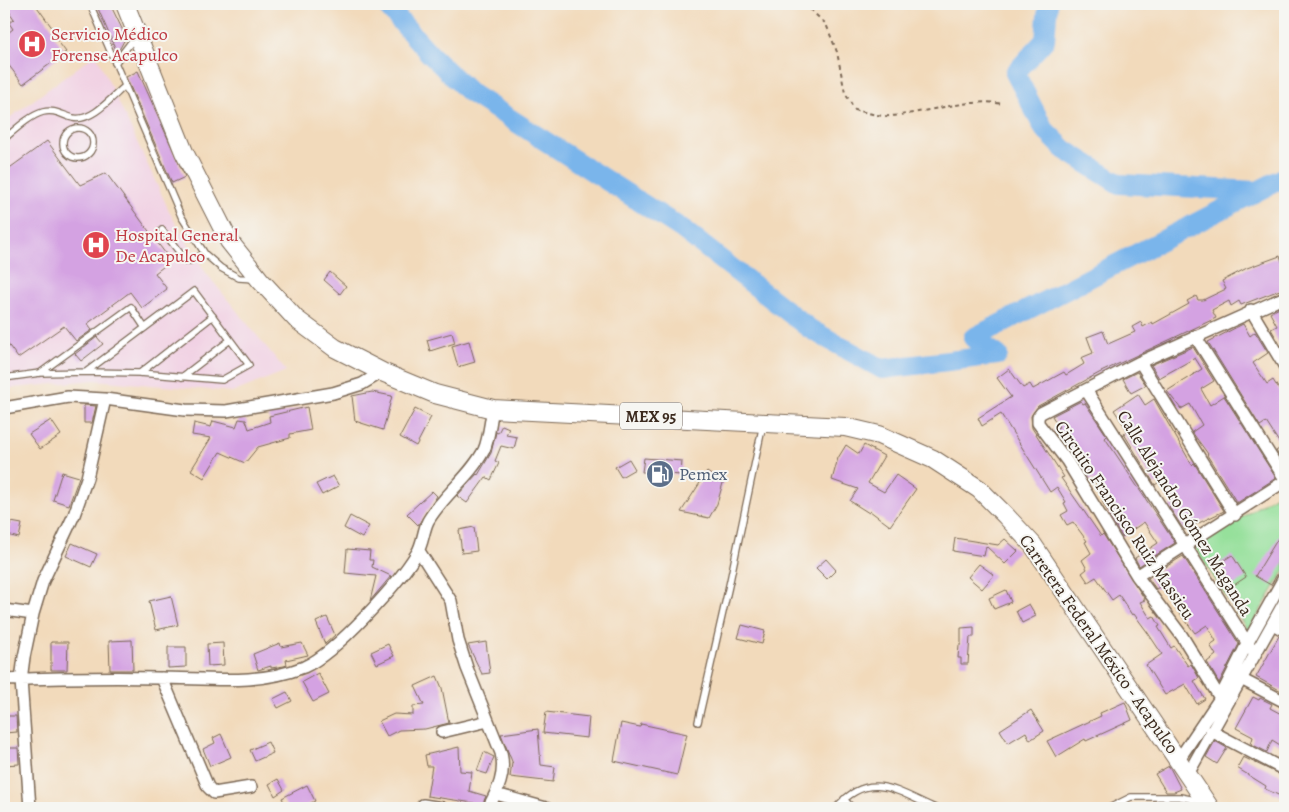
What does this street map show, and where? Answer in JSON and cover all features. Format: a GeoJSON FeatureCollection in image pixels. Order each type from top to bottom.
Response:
{"type":"FeatureCollection","features":[{"type":"Feature","properties":{"kind":"main road","name":"Carretera Federal México - Acapulco"},"geometry":{"type":"LineString","coordinates":[[125,4],[184,152],[228,240],[260,280],[296,319],[335,348],[382,372],[435,394],[493,410],[763,421],[845,427],[879,435],[933,459],[979,490],[1033,545],[1105,654],[1179,759],[1208,805]]}},
{"type":"Feature","properties":{"kind":"street","name":"Circuito Francisco Ruiz Massieu"},"geometry":{"type":"LineString","coordinates":[[1220,698],[1182,636],[1137,576],[1068,462],[1038,423],[1038,416],[1140,362],[1251,310],[1285,297]]}},
{"type":"Feature","properties":{"kind":"street"},"geometry":{"type":"LineString","coordinates":[[1251,310],[1285,367]]}},
{"type":"Feature","properties":{"kind":"street"},"geometry":{"type":"LineString","coordinates":[[1137,576],[1235,515],[1285,480],[1195,336]]}},
{"type":"Feature","properties":{"kind":"street"},"geometry":{"type":"LineString","coordinates":[[1140,362],[1235,515]]}},
{"type":"Feature","properties":{"kind":"street"},"geometry":{"type":"LineString","coordinates":[[4,408],[68,397],[105,399],[185,410],[226,412],[333,393],[362,384],[382,372]]}},
{"type":"Feature","properties":{"kind":"street","name":"Calle Alejandro Gómez Maganda"},"geometry":{"type":"LineString","coordinates":[[1086,390],[1255,655]]}},
{"type":"Feature","properties":{"kind":"street"},"geometry":{"type":"LineString","coordinates":[[30,808],[21,680],[33,614],[43,581],[74,515],[87,478],[105,399]]}},
{"type":"Feature","properties":{"kind":"street"},"geometry":{"type":"LineString","coordinates":[[4,680],[162,678],[224,681],[261,679],[306,666],[328,651],[350,632],[388,590],[418,551],[422,531],[433,512],[468,472],[484,449],[493,410]]}},
{"type":"Feature","properties":{"kind":"street"},"geometry":{"type":"LineString","coordinates":[[418,551],[451,601],[458,640],[501,753],[504,768],[496,794],[488,808]]}},
{"type":"Feature","properties":{"kind":"street"},"geometry":{"type":"LineString","coordinates":[[1179,759],[1220,698],[1247,644],[1285,576]]}},
{"type":"Feature","properties":{"kind":"street"},"geometry":{"type":"LineString","coordinates":[[1188,774],[1285,601]]}},
{"type":"Feature","properties":{"kind":"street"},"geometry":{"type":"LineString","coordinates":[[4,610],[33,614]]}},
{"type":"Feature","properties":{"kind":"street","name":"Calle Alejandro Gómez Maganda"},"geometry":{"type":"LineString","coordinates":[[1272,624],[1285,631]]}},
{"type":"Feature","properties":{"kind":"street"},"geometry":{"type":"LineString","coordinates":[[162,678],[208,787],[214,793],[251,787]]}},
{"type":"Feature","properties":{"kind":"street"},"geometry":{"type":"LineString","coordinates":[[1241,679],[1285,702]]}},
{"type":"Feature","properties":{"kind":"street"},"geometry":{"type":"LineString","coordinates":[[442,732],[488,721]]}},
{"type":"Feature","properties":{"kind":"street"},"geometry":{"type":"LineString","coordinates":[[1211,731],[1285,770]]}},
{"type":"Feature","properties":{"kind":"street"},"geometry":{"type":"LineString","coordinates":[[496,794],[546,808]]}},
{"type":"Feature","properties":{"kind":"street"},"geometry":{"type":"LineString","coordinates":[[423,805],[442,808]]}},
{"type":"Feature","properties":{"kind":"lane"},"geometry":{"type":"LineString","coordinates":[[90,4],[182,216],[205,254],[221,268],[239,278],[260,280]]}},
{"type":"Feature","properties":{"kind":"lane"},"geometry":{"type":"LineString","coordinates":[[115,63],[138,34]]}},
{"type":"Feature","properties":{"kind":"lane"},"geometry":{"type":"LineString","coordinates":[[4,139],[42,112],[52,110],[75,118],[86,117],[102,107],[125,86]]}},
{"type":"Feature","properties":{"kind":"lane"},"geometry":{"type":"LineString","coordinates":[[75,118],[76,128]]}},
{"type":"Feature","properties":{"kind":"lane"},"geometry":{"type":"LineString","coordinates":[[76,128],[86,131],[92,141],[90,150],[78,158],[68,155],[63,141],[67,132],[76,128]]}},
{"type":"Feature","properties":{"kind":"lane"},"geometry":{"type":"LineString","coordinates":[[162,230],[187,262],[205,254]]}},
{"type":"Feature","properties":{"kind":"lane"},"geometry":{"type":"LineString","coordinates":[[4,378],[40,373],[86,372],[140,373],[222,380],[249,365],[194,291],[86,372]]}},
{"type":"Feature","properties":{"kind":"lane"},"geometry":{"type":"LineString","coordinates":[[40,373],[131,307],[145,328]]}},
{"type":"Feature","properties":{"kind":"lane"},"geometry":{"type":"LineString","coordinates":[[140,373],[213,316]]}},
{"type":"Feature","properties":{"kind":"lane"},"geometry":{"type":"LineString","coordinates":[[182,376],[230,340]]}},
{"type":"Feature","properties":{"kind":"lane"},"geometry":{"type":"LineString","coordinates":[[698,722],[730,581],[763,421]]}},
{"type":"Feature","properties":{"kind":"lane"},"geometry":{"type":"LineString","coordinates":[[836,808],[844,799],[866,785],[892,789],[935,808]]}},
{"type":"Feature","properties":{"kind":"lane"},"geometry":{"type":"LineString","coordinates":[[1109,808],[1131,797],[1180,798],[1208,805]]}},
{"type":"Feature","properties":{"kind":"lane"},"geometry":{"type":"LineString","coordinates":[[844,799],[852,808]]}},
{"type":"Feature","properties":{"kind":"path"},"geometry":{"type":"LineString","coordinates":[[804,4],[826,24],[837,52],[846,93],[855,110],[887,117],[952,106],[994,102],[1002,104]]}},
{"type":"Feature","properties":{"kind":"shaded area","name":"Hospital General De Acapulco"},"geometry":{"type":"Polygon","coordinates":[[[96,54],[172,217],[206,273],[286,371],[234,392],[94,380],[4,389],[4,122],[96,54]]]}},
{"type":"Feature","properties":{"kind":"green space"},"geometry":{"type":"Polygon","coordinates":[[[1285,489],[1285,570],[1248,631],[1195,548],[1285,489]]]}},
{"type":"Feature","properties":{"kind":"building","name":"Servicio Médico Forense Acapulco"},"geometry":{"type":"Polygon","coordinates":[[[4,4],[35,4],[53,29],[51,32],[66,52],[23,84],[4,59],[4,36],[13,29],[9,23],[14,19],[4,4]]]}},
{"type":"Feature","properties":{"kind":"building"},"geometry":{"type":"Polygon","coordinates":[[[96,4],[110,4],[126,37],[119,50],[116,50],[96,4]]]}},
{"type":"Feature","properties":{"kind":"building"},"geometry":{"type":"Polygon","coordinates":[[[138,71],[185,177],[172,183],[126,77],[138,71]]]}},
{"type":"Feature","properties":{"kind":"building"},"geometry":{"type":"Polygon","coordinates":[[[47,141],[80,185],[106,173],[171,261],[155,273],[167,289],[142,308],[130,292],[87,324],[92,330],[76,341],[64,326],[18,358],[4,339],[4,172],[47,141]]]}},
{"type":"Feature","properties":{"kind":"building"},"geometry":{"type":"Polygon","coordinates":[[[1280,256],[1285,269],[1285,288],[1241,305],[1239,301],[1231,306],[1229,301],[1212,310],[1216,318],[1101,372],[1038,406],[1031,416],[1032,428],[1064,477],[1061,478],[1101,536],[1103,534],[1144,598],[1145,600],[1140,602],[1150,618],[1154,616],[1160,626],[1158,627],[1171,648],[1174,646],[1188,666],[1191,664],[1199,678],[1194,681],[1205,699],[1197,704],[1185,684],[1165,695],[1146,665],[1162,654],[1148,633],[1134,614],[1132,615],[1119,595],[1112,600],[1096,577],[1088,582],[1082,573],[1087,569],[1082,560],[1091,553],[1085,542],[1087,541],[1073,522],[1067,525],[1061,515],[1068,511],[1064,503],[1066,502],[1057,487],[1050,492],[1001,414],[982,426],[978,418],[1011,397],[997,378],[1009,369],[1023,388],[1030,384],[1033,389],[1064,372],[1066,375],[1084,364],[1081,358],[1093,353],[1087,337],[1103,331],[1108,344],[1135,332],[1132,327],[1141,322],[1143,327],[1152,322],[1153,324],[1189,304],[1187,301],[1196,296],[1198,300],[1203,300],[1226,289],[1222,281],[1247,268],[1280,256]]]}},
{"type":"Feature","properties":{"kind":"building"},"geometry":{"type":"Polygon","coordinates":[[[330,272],[346,286],[340,294],[324,280],[330,272]]]}},
{"type":"Feature","properties":{"kind":"building"},"geometry":{"type":"Polygon","coordinates":[[[1285,305],[1285,353],[1271,329],[1277,326],[1270,313],[1285,305]]]}},
{"type":"Feature","properties":{"kind":"building"},"geometry":{"type":"Polygon","coordinates":[[[1243,324],[1250,336],[1255,332],[1268,353],[1253,363],[1267,384],[1273,380],[1285,399],[1285,460],[1283,461],[1276,451],[1282,447],[1266,422],[1260,426],[1208,342],[1243,324]]]}},
{"type":"Feature","properties":{"kind":"building"},"geometry":{"type":"Polygon","coordinates":[[[452,333],[455,343],[430,351],[427,340],[452,333]]]}},
{"type":"Feature","properties":{"kind":"building"},"geometry":{"type":"Polygon","coordinates":[[[97,337],[103,344],[81,361],[75,354],[97,337]]]}},
{"type":"Feature","properties":{"kind":"building"},"geometry":{"type":"Polygon","coordinates":[[[469,341],[475,362],[458,367],[452,346],[469,341]]]}},
{"type":"Feature","properties":{"kind":"building"},"geometry":{"type":"Polygon","coordinates":[[[1193,347],[1214,381],[1201,389],[1210,405],[1224,396],[1276,478],[1237,503],[1208,454],[1192,432],[1202,425],[1190,404],[1181,409],[1167,391],[1202,369],[1195,358],[1159,378],[1151,365],[1193,347]]]}},
{"type":"Feature","properties":{"kind":"building"},"geometry":{"type":"Polygon","coordinates":[[[1137,372],[1146,385],[1131,393],[1123,379],[1137,372]]]}},
{"type":"Feature","properties":{"kind":"building"},"geometry":{"type":"Polygon","coordinates":[[[372,392],[392,396],[383,430],[355,421],[352,396],[372,392]]]}},
{"type":"Feature","properties":{"kind":"building"},"geometry":{"type":"Polygon","coordinates":[[[1138,394],[1145,405],[1154,399],[1192,465],[1194,463],[1224,511],[1184,530],[1169,507],[1175,503],[1162,480],[1155,485],[1124,434],[1128,431],[1114,410],[1138,394]]]}},
{"type":"Feature","properties":{"kind":"building"},"geometry":{"type":"Polygon","coordinates":[[[1081,401],[1083,404],[1085,403],[1107,436],[1105,438],[1175,543],[1139,566],[1135,558],[1158,543],[1144,522],[1122,537],[1102,501],[1105,498],[1093,479],[1088,482],[1084,474],[1089,471],[1080,454],[1074,458],[1053,430],[1059,427],[1052,416],[1081,401]]]}},
{"type":"Feature","properties":{"kind":"building"},"geometry":{"type":"Polygon","coordinates":[[[84,405],[96,406],[92,423],[84,423],[84,405]]]}},
{"type":"Feature","properties":{"kind":"building"},"geometry":{"type":"Polygon","coordinates":[[[307,407],[311,430],[290,434],[290,438],[258,447],[245,463],[220,452],[204,478],[191,470],[211,438],[192,435],[194,423],[211,427],[213,421],[236,427],[239,419],[246,420],[249,429],[270,422],[269,416],[307,407]]]}},
{"type":"Feature","properties":{"kind":"building"},"geometry":{"type":"Polygon","coordinates":[[[415,409],[431,417],[416,446],[400,437],[415,409]]]}},
{"type":"Feature","properties":{"kind":"building"},"geometry":{"type":"Polygon","coordinates":[[[51,420],[61,435],[40,449],[29,434],[51,420]]]}},
{"type":"Feature","properties":{"kind":"building"},"geometry":{"type":"Polygon","coordinates":[[[502,425],[509,428],[506,435],[517,437],[514,449],[501,446],[495,461],[499,463],[491,480],[486,477],[467,503],[457,496],[478,475],[491,453],[496,432],[498,433],[502,425]]]}},
{"type":"Feature","properties":{"kind":"building"},"geometry":{"type":"Polygon","coordinates":[[[846,445],[859,454],[864,445],[884,456],[868,483],[884,492],[896,475],[916,489],[890,526],[870,511],[869,513],[850,501],[858,489],[832,480],[838,458],[846,445]]]}},
{"type":"Feature","properties":{"kind":"building"},"geometry":{"type":"Polygon","coordinates":[[[644,458],[682,461],[681,475],[642,472],[644,458]]]}},
{"type":"Feature","properties":{"kind":"building"},"geometry":{"type":"Polygon","coordinates":[[[629,459],[635,469],[621,477],[615,467],[629,459]]]}},
{"type":"Feature","properties":{"kind":"building"},"geometry":{"type":"Polygon","coordinates":[[[62,472],[79,477],[69,505],[53,500],[62,472]]]}},
{"type":"Feature","properties":{"kind":"building"},"geometry":{"type":"Polygon","coordinates":[[[707,472],[723,483],[717,504],[709,518],[681,512],[707,472]]]}},
{"type":"Feature","properties":{"kind":"building"},"geometry":{"type":"Polygon","coordinates":[[[333,476],[339,486],[322,495],[316,484],[333,476]]]}},
{"type":"Feature","properties":{"kind":"building"},"geometry":{"type":"Polygon","coordinates":[[[432,491],[437,496],[418,525],[407,514],[432,491]]]}},
{"type":"Feature","properties":{"kind":"building"},"geometry":{"type":"Polygon","coordinates":[[[350,516],[369,526],[362,538],[344,528],[350,516]]]}},
{"type":"Feature","properties":{"kind":"building"},"geometry":{"type":"Polygon","coordinates":[[[11,522],[22,524],[19,538],[7,535],[11,522]]]}},
{"type":"Feature","properties":{"kind":"building"},"geometry":{"type":"Polygon","coordinates":[[[474,527],[477,551],[462,553],[459,530],[474,527]]]}},
{"type":"Feature","properties":{"kind":"building"},"geometry":{"type":"Polygon","coordinates":[[[1280,535],[1285,538],[1285,560],[1271,585],[1255,576],[1280,535]]]}},
{"type":"Feature","properties":{"kind":"building"},"geometry":{"type":"Polygon","coordinates":[[[955,538],[998,545],[1005,539],[1018,551],[1005,564],[986,546],[984,556],[953,551],[955,538]]]}},
{"type":"Feature","properties":{"kind":"building"},"geometry":{"type":"Polygon","coordinates":[[[72,543],[97,554],[91,567],[66,556],[72,543]]]}},
{"type":"Feature","properties":{"kind":"building"},"geometry":{"type":"Polygon","coordinates":[[[347,549],[370,551],[369,560],[373,560],[372,567],[391,576],[370,601],[376,576],[345,573],[347,549]]]}},
{"type":"Feature","properties":{"kind":"building"},"geometry":{"type":"Polygon","coordinates":[[[1232,555],[1246,577],[1231,587],[1217,565],[1232,555]]]}},
{"type":"Feature","properties":{"kind":"building"},"geometry":{"type":"Polygon","coordinates":[[[1183,556],[1239,644],[1219,683],[1207,662],[1216,655],[1210,645],[1216,641],[1207,625],[1195,633],[1175,607],[1178,605],[1165,584],[1156,589],[1148,578],[1183,556]]]}},
{"type":"Feature","properties":{"kind":"building"},"geometry":{"type":"Polygon","coordinates":[[[826,559],[836,570],[827,579],[816,568],[826,559]]]}},
{"type":"Feature","properties":{"kind":"building"},"geometry":{"type":"Polygon","coordinates":[[[979,564],[994,575],[982,589],[968,577],[979,564]]]}},
{"type":"Feature","properties":{"kind":"building"},"geometry":{"type":"Polygon","coordinates":[[[1006,590],[1011,602],[994,609],[989,598],[1006,590]]]}},
{"type":"Feature","properties":{"kind":"building"},"geometry":{"type":"Polygon","coordinates":[[[171,596],[178,625],[156,630],[149,601],[171,596]]]}},
{"type":"Feature","properties":{"kind":"building"},"geometry":{"type":"Polygon","coordinates":[[[1029,604],[1036,616],[1022,623],[1016,611],[1029,604]]]}},
{"type":"Feature","properties":{"kind":"building"},"geometry":{"type":"Polygon","coordinates":[[[327,617],[335,635],[325,644],[316,622],[327,617]]]}},
{"type":"Feature","properties":{"kind":"building"},"geometry":{"type":"Polygon","coordinates":[[[742,625],[765,631],[762,644],[738,638],[742,625]]]}},
{"type":"Feature","properties":{"kind":"building"},"geometry":{"type":"Polygon","coordinates":[[[974,627],[974,637],[970,637],[968,664],[961,664],[961,658],[958,658],[959,645],[961,645],[961,628],[974,627]]]}},
{"type":"Feature","properties":{"kind":"building"},"geometry":{"type":"Polygon","coordinates":[[[1279,636],[1285,638],[1285,693],[1256,677],[1279,636]]]}},
{"type":"Feature","properties":{"kind":"building"},"geometry":{"type":"Polygon","coordinates":[[[132,640],[133,670],[110,670],[109,641],[132,640]]]}},
{"type":"Feature","properties":{"kind":"building"},"geometry":{"type":"Polygon","coordinates":[[[51,642],[68,642],[67,670],[51,670],[51,642]]]}},
{"type":"Feature","properties":{"kind":"building"},"geometry":{"type":"Polygon","coordinates":[[[486,642],[490,673],[482,674],[468,645],[486,642]]]}},
{"type":"Feature","properties":{"kind":"building"},"geometry":{"type":"Polygon","coordinates":[[[223,643],[224,665],[208,666],[207,644],[223,643]]]}},
{"type":"Feature","properties":{"kind":"building"},"geometry":{"type":"Polygon","coordinates":[[[280,643],[281,647],[302,643],[308,655],[286,660],[287,665],[284,666],[271,668],[271,666],[258,670],[253,654],[280,643]]]}},
{"type":"Feature","properties":{"kind":"building"},"geometry":{"type":"Polygon","coordinates":[[[388,644],[394,656],[377,664],[371,652],[388,644]]]}},
{"type":"Feature","properties":{"kind":"building"},"geometry":{"type":"Polygon","coordinates":[[[168,647],[186,647],[186,667],[168,668],[168,647]]]}},
{"type":"Feature","properties":{"kind":"building"},"geometry":{"type":"Polygon","coordinates":[[[318,673],[329,694],[313,702],[302,682],[318,673]]]}},
{"type":"Feature","properties":{"kind":"building"},"geometry":{"type":"Polygon","coordinates":[[[437,676],[442,688],[449,723],[425,729],[399,730],[387,736],[379,721],[394,714],[413,715],[413,706],[424,705],[415,686],[437,676]]]}},
{"type":"Feature","properties":{"kind":"building"},"geometry":{"type":"Polygon","coordinates":[[[287,692],[292,701],[278,708],[273,699],[287,692]]]}},
{"type":"Feature","properties":{"kind":"building"},"geometry":{"type":"Polygon","coordinates":[[[1253,697],[1272,704],[1270,708],[1285,716],[1285,748],[1272,740],[1267,752],[1251,744],[1253,737],[1236,728],[1253,697]]]}},
{"type":"Feature","properties":{"kind":"building"},"geometry":{"type":"Polygon","coordinates":[[[1125,702],[1132,720],[1086,741],[1085,739],[1056,757],[1047,741],[1101,716],[1100,713],[1125,702]]]}},
{"type":"Feature","properties":{"kind":"building"},"geometry":{"type":"Polygon","coordinates":[[[1031,710],[1044,731],[1030,740],[1026,732],[1008,743],[1000,730],[1031,710]]]}},
{"type":"Feature","properties":{"kind":"building"},"geometry":{"type":"Polygon","coordinates":[[[546,712],[589,717],[587,738],[543,733],[546,712]]]}},
{"type":"Feature","properties":{"kind":"building"},"geometry":{"type":"Polygon","coordinates":[[[4,716],[16,716],[17,732],[4,733],[4,716]]]}},
{"type":"Feature","properties":{"kind":"building"},"geometry":{"type":"Polygon","coordinates":[[[621,723],[640,727],[641,724],[687,734],[677,775],[614,761],[621,723]]]}},
{"type":"Feature","properties":{"kind":"building"},"geometry":{"type":"Polygon","coordinates":[[[538,729],[541,765],[555,767],[553,782],[510,777],[513,764],[501,734],[538,729]]]}},
{"type":"Feature","properties":{"kind":"building"},"geometry":{"type":"Polygon","coordinates":[[[221,734],[231,757],[210,766],[203,749],[215,743],[213,738],[221,734]]]}},
{"type":"Feature","properties":{"kind":"building"},"geometry":{"type":"Polygon","coordinates":[[[1215,741],[1227,748],[1217,764],[1206,757],[1215,741]]]}},
{"type":"Feature","properties":{"kind":"building"},"geometry":{"type":"Polygon","coordinates":[[[268,742],[273,753],[255,761],[250,750],[268,742]]]}},
{"type":"Feature","properties":{"kind":"building"},"geometry":{"type":"Polygon","coordinates":[[[459,747],[460,771],[472,772],[469,791],[486,796],[481,808],[472,808],[474,803],[427,796],[432,766],[427,766],[425,755],[459,747]]]}},
{"type":"Feature","properties":{"kind":"building"},"geometry":{"type":"Polygon","coordinates":[[[4,748],[18,748],[19,764],[4,765],[4,748]]]}},
{"type":"Feature","properties":{"kind":"building"},"geometry":{"type":"Polygon","coordinates":[[[484,752],[494,757],[487,774],[477,771],[484,752]]]}},
{"type":"Feature","properties":{"kind":"building"},"geometry":{"type":"Polygon","coordinates":[[[1243,757],[1285,777],[1285,798],[1265,789],[1266,786],[1237,768],[1243,757]]]}},
{"type":"Feature","properties":{"kind":"building"},"geometry":{"type":"Polygon","coordinates":[[[1169,766],[1181,789],[1174,792],[1166,792],[1155,774],[1169,766]]]}},
{"type":"Feature","properties":{"kind":"building"},"geometry":{"type":"Polygon","coordinates":[[[278,779],[284,790],[275,796],[269,784],[278,779]]]}},
{"type":"Feature","properties":{"kind":"building"},"geometry":{"type":"Polygon","coordinates":[[[307,785],[315,801],[301,808],[287,808],[282,798],[307,785]]]}},
{"type":"Feature","properties":{"kind":"waterway"},"geometry":{"type":"LineString","coordinates":[[385,4],[429,53],[469,92],[682,229],[810,329],[882,369],[998,355],[973,338],[1285,177]]}},
{"type":"Feature","properties":{"kind":"waterway"},"geometry":{"type":"LineString","coordinates":[[1048,4],[1045,40],[1015,73],[1044,129],[1065,150],[1119,184],[1257,191]]}},
{"type":"Feature","properties":{"kind":"place","name":"Servicio Médico Forense Acapulco"},"geometry":{"type":"Point","coordinates":[32,44]}},
{"type":"Feature","properties":{"kind":"place","name":"Hospital General De Acapulco"},"geometry":{"type":"Point","coordinates":[96,245]}},
{"type":"Feature","properties":{"kind":"place","name":"Pemex"},"geometry":{"type":"Point","coordinates":[660,474]}}]}
